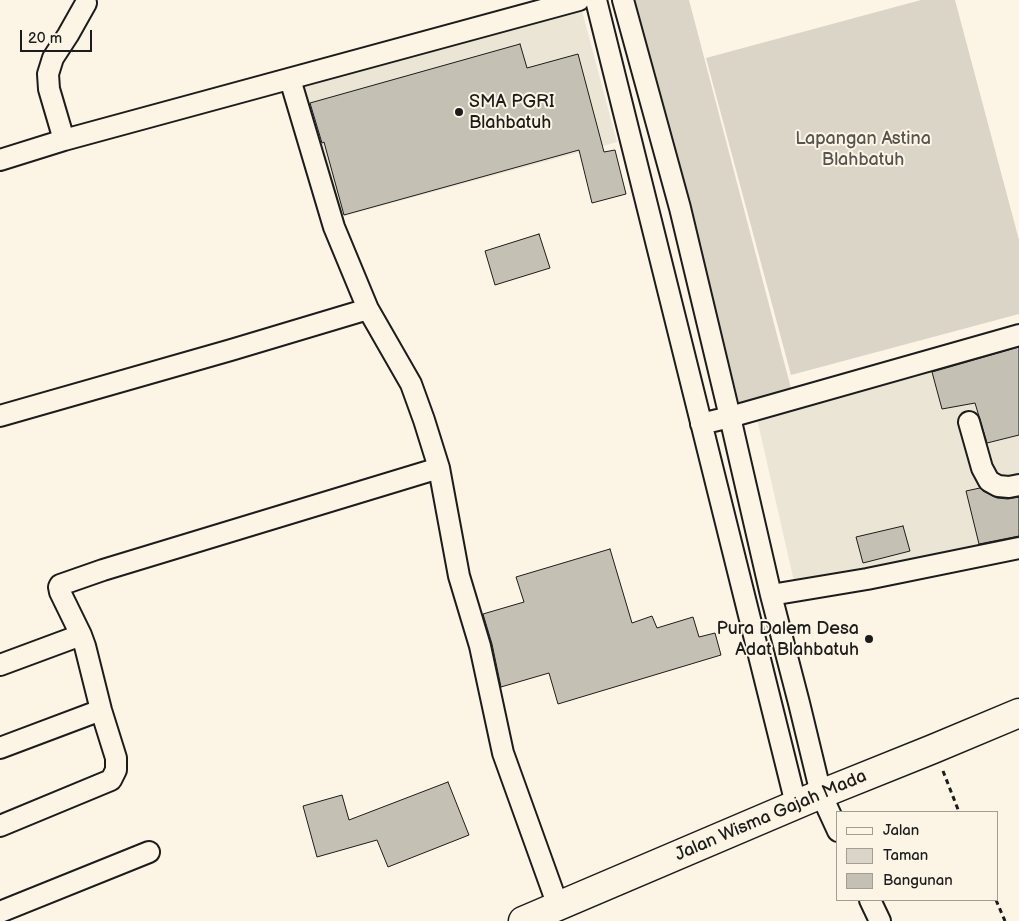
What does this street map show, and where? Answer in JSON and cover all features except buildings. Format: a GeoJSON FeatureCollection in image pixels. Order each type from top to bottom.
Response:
{"type":"FeatureCollection","features":[{"type":"Feature","properties":{"kind":"highway","name":"Jalan Wisma Gajah Mada"},"geometry":{"type":"LineString","coordinates":[[523,921],[808,799],[1019,713]]}},
{"type":"Feature","properties":{"kind":"street"},"geometry":{"type":"LineString","coordinates":[[0,160],[64,140],[579,0]]}},
{"type":"Feature","properties":{"kind":"street"},"geometry":{"type":"LineString","coordinates":[[596,0],[701,424],[808,799],[836,828]]}},
{"type":"Feature","properties":{"kind":"street"},"geometry":{"type":"LineString","coordinates":[[623,0],[680,208],[771,596],[799,703],[808,799]]}},
{"type":"Feature","properties":{"kind":"street"},"geometry":{"type":"LineString","coordinates":[[64,140],[49,89],[48,74],[53,58],[86,3]]}},
{"type":"Feature","properties":{"kind":"street"},"geometry":{"type":"LineString","coordinates":[[290,79],[334,227],[368,309],[411,384],[424,420],[439,468],[458,576],[480,646],[503,753],[558,906]]}},
{"type":"Feature","properties":{"kind":"street"},"geometry":{"type":"LineString","coordinates":[[0,416],[368,309]]}},
{"type":"Feature","properties":{"kind":"street"},"geometry":{"type":"LineString","coordinates":[[701,424],[1019,335]]}},
{"type":"Feature","properties":{"kind":"street"},"geometry":{"type":"LineString","coordinates":[[968,422],[982,468],[989,481],[998,486],[1019,485]]}},
{"type":"Feature","properties":{"kind":"street"},"geometry":{"type":"LineString","coordinates":[[0,826],[111,780],[115,774],[117,764],[81,634],[60,592],[60,585],[113,567],[439,468]]}},
{"type":"Feature","properties":{"kind":"street"},"geometry":{"type":"LineString","coordinates":[[771,596],[867,579],[1019,548]]}},
{"type":"Feature","properties":{"kind":"street"},"geometry":{"type":"LineString","coordinates":[[0,666],[81,634]]}},
{"type":"Feature","properties":{"kind":"street"},"geometry":{"type":"LineString","coordinates":[[0,748],[101,710]]}},
{"type":"Feature","properties":{"kind":"street"},"geometry":{"type":"LineString","coordinates":[[0,912],[149,852]]}},
{"type":"Feature","properties":{"kind":"street"},"geometry":{"type":"LineString","coordinates":[[870,901],[880,921]]}},
{"type":"Feature","properties":{"kind":"path"},"geometry":{"type":"LineString","coordinates":[[934,749],[959,811]]}},
{"type":"Feature","properties":{"kind":"path"},"geometry":{"type":"LineString","coordinates":[[996,901],[1005,921]]}},
{"type":"Feature","properties":{"kind":"shaded area","name":"SMA PGRI Blahbatuh"},"geometry":{"type":"Polygon","coordinates":[[[581,7],[617,142],[341,217],[299,83],[581,7]]]}},
{"type":"Feature","properties":{"kind":"shaded area"},"geometry":{"type":"Polygon","coordinates":[[[1019,328],[1019,543],[795,586],[753,401],[1019,328]]]}},
{"type":"Feature","properties":{"kind":"green space"},"geometry":{"type":"Polygon","coordinates":[[[627,0],[689,0],[793,396],[732,413],[627,0]]]}},
{"type":"Feature","properties":{"kind":"green space","name":"Lapangan Astina Blahbatuh"},"geometry":{"type":"Polygon","coordinates":[[[921,0],[955,0],[1019,240],[1019,314],[791,375],[706,58],[921,0]]]}},
{"type":"Feature","properties":{"kind":"place","name":"SMA PGRI Blahbatuh"},"geometry":{"type":"Point","coordinates":[459,112]}},
{"type":"Feature","properties":{"kind":"place","name":"Pura Dalem Desa Adat Blahbatuh"},"geometry":{"type":"Point","coordinates":[869,639]}}]}
